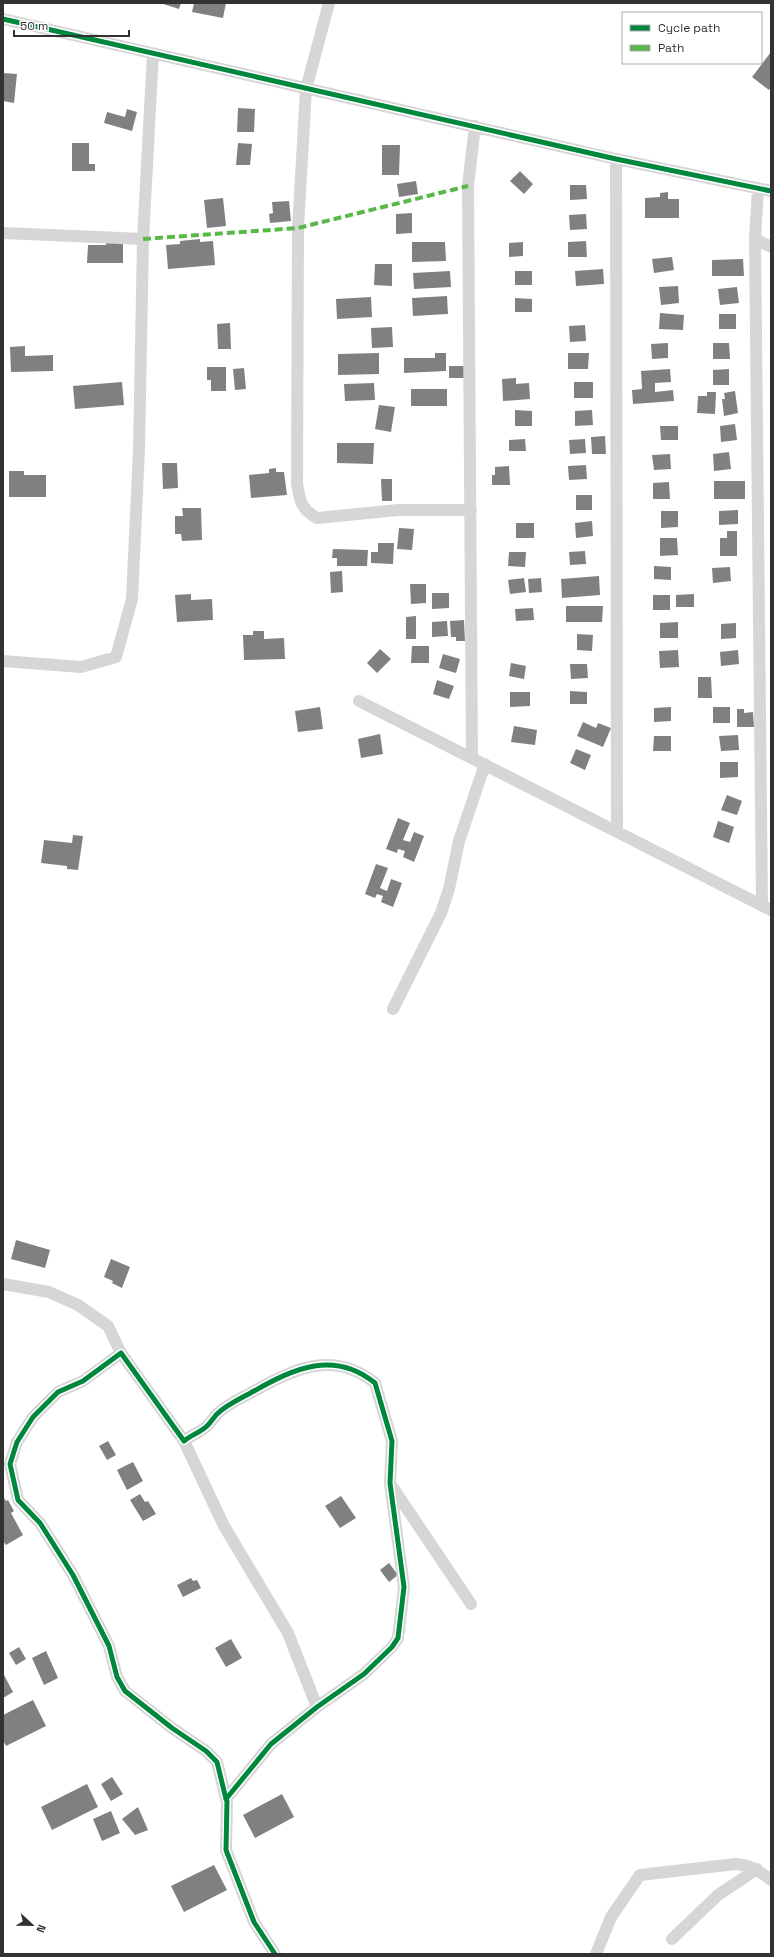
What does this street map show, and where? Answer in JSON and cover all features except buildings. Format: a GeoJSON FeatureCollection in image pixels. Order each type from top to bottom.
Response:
{"type":"FeatureCollection","features":[{"type":"Feature","properties":{"kind":"street"},"geometry":{"type":"LineString","coordinates":[[329,3],[306,89],[298,228],[297,484],[300,502],[306,512],[317,518],[398,510],[471,510]]}},
{"type":"Feature","properties":{"kind":"street"},"geometry":{"type":"LineString","coordinates":[[3,18],[153,54],[616,159],[771,191]]}},
{"type":"Feature","properties":{"kind":"street"},"geometry":{"type":"LineString","coordinates":[[3,661],[81,667],[116,657],[132,599],[139,450],[142,238],[153,54]]}},
{"type":"Feature","properties":{"kind":"street"},"geometry":{"type":"LineString","coordinates":[[472,758],[468,186],[475,126]]}},
{"type":"Feature","properties":{"kind":"street"},"geometry":{"type":"LineString","coordinates":[[616,159],[617,831]]}},
{"type":"Feature","properties":{"kind":"street"},"geometry":{"type":"LineString","coordinates":[[359,701],[767,907],[755,239],[758,188]]}},
{"type":"Feature","properties":{"kind":"street"},"geometry":{"type":"LineString","coordinates":[[3,232],[142,238]]}},
{"type":"Feature","properties":{"kind":"street"},"geometry":{"type":"LineString","coordinates":[[755,239],[771,247]]}},
{"type":"Feature","properties":{"kind":"street"},"geometry":{"type":"LineString","coordinates":[[393,1009],[441,913],[449,889],[459,841],[484,764]]}},
{"type":"Feature","properties":{"kind":"street"},"geometry":{"type":"LineString","coordinates":[[3,1284],[49,1292],[78,1305],[108,1326],[121,1353],[184,1441],[224,1526],[288,1632],[317,1707]]}},
{"type":"Feature","properties":{"kind":"street"},"geometry":{"type":"LineString","coordinates":[[121,1353],[83,1381],[58,1392],[33,1417],[17,1442],[10,1464],[18,1500],[40,1523],[73,1575],[109,1646],[117,1677],[126,1691],[172,1728],[206,1751],[217,1762],[222,1776],[226,1799],[226,1850],[254,1922],[275,1954]]}},
{"type":"Feature","properties":{"kind":"street"},"geometry":{"type":"LineString","coordinates":[[184,1441],[194,1433],[206,1427],[218,1413],[272,1381],[312,1365],[331,1364],[353,1369],[375,1383],[392,1441],[390,1482],[404,1587],[398,1638],[392,1647],[364,1674],[317,1707],[271,1744],[226,1799]]}},
{"type":"Feature","properties":{"kind":"street"},"geometry":{"type":"LineString","coordinates":[[390,1482],[471,1604]]}},
{"type":"Feature","properties":{"kind":"street"},"geometry":{"type":"LineString","coordinates":[[596,1954],[611,1917],[640,1875],[736,1864],[757,1869],[771,1880]]}},
{"type":"Feature","properties":{"kind":"street"},"geometry":{"type":"LineString","coordinates":[[672,1939],[718,1895],[757,1869]]}},
{"type":"Feature","properties":{"kind":"marked path"},"geometry":{"type":"LineString","coordinates":[[143,239],[298,228],[468,186]]}},
{"type":"Feature","properties":{"kind":"cycle path"},"geometry":{"type":"LineString","coordinates":[[3,19],[616,159],[771,191]]}},
{"type":"Feature","properties":{"kind":"cycle path"},"geometry":{"type":"LineString","coordinates":[[226,1799],[271,1744],[317,1707],[364,1674],[392,1647],[398,1638],[404,1587],[390,1483],[392,1441],[375,1383],[360,1373],[345,1367],[330,1365],[314,1366],[284,1375],[225,1407],[205,1428],[184,1441],[121,1353],[83,1381],[58,1392],[33,1417],[17,1442],[10,1464],[18,1500],[40,1523],[73,1575],[109,1646],[117,1677],[125,1691],[172,1728],[206,1751],[217,1762],[226,1799],[227,1801],[226,1850],[254,1922],[275,1954]]}}]}
